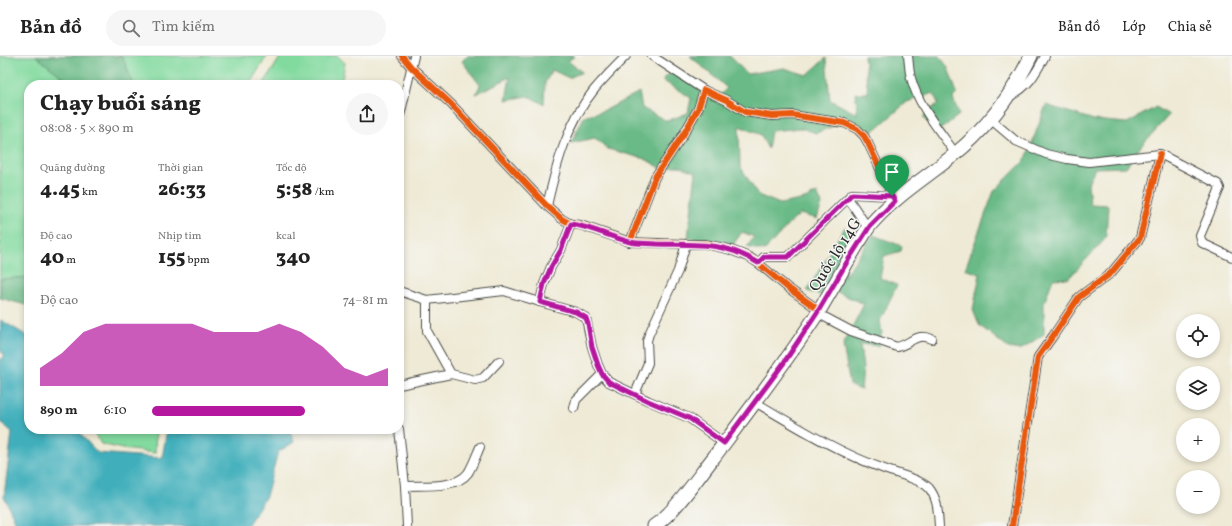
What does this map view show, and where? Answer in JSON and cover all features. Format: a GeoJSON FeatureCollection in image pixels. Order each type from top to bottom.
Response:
{"type":"FeatureCollection","features":[{"type":"Feature","properties":{"kind":"main road","name":"Quốc lộ 14G"},"geometry":{"type":"LineString","coordinates":[[660,525],[684,496],[783,364],[818,312],[868,228],[894,199],[970,140],[1007,98],[1021,76],[1031,56]]}},
{"type":"Feature","properties":{"kind":"street"},"geometry":{"type":"LineString","coordinates":[[402,56],[410,67],[451,104],[546,206],[562,219],[571,224],[580,225],[630,242],[705,244],[728,249],[749,257],[818,312],[851,331],[897,347],[902,346],[914,338],[922,336],[932,339]]}},
{"type":"Feature","properties":{"kind":"street"},"geometry":{"type":"LineString","coordinates":[[404,96],[410,67],[414,56]]}},
{"type":"Feature","properties":{"kind":"street"},"geometry":{"type":"LineString","coordinates":[[546,206],[563,144],[571,128],[594,90],[626,56]]}},
{"type":"Feature","properties":{"kind":"street"},"geometry":{"type":"LineString","coordinates":[[652,56],[704,90],[726,100],[745,112],[772,116],[792,115],[844,123],[857,129],[868,143],[894,199]]}},
{"type":"Feature","properties":{"kind":"street"},"geometry":{"type":"LineString","coordinates":[[908,56],[911,78],[917,94],[955,153]]}},
{"type":"Feature","properties":{"kind":"street"},"geometry":{"type":"LineString","coordinates":[[1007,98],[1021,91],[1031,79],[1045,56]]}},
{"type":"Feature","properties":{"kind":"street"},"geometry":{"type":"LineString","coordinates":[[630,242],[655,177],[683,135],[698,109],[704,90]]}},
{"type":"Feature","properties":{"kind":"street"},"geometry":{"type":"LineString","coordinates":[[989,118],[1016,141],[1046,154],[1089,162],[1160,154],[1218,184],[1220,188],[1200,236],[1202,243],[1232,257]]}},
{"type":"Feature","properties":{"kind":"street"},"geometry":{"type":"LineString","coordinates":[[1012,526],[1038,357],[1079,297],[1112,273],[1140,238],[1160,154]]}},
{"type":"Feature","properties":{"kind":"street"},"geometry":{"type":"LineString","coordinates":[[758,263],[764,257],[788,257],[852,194],[894,199]]}},
{"type":"Feature","properties":{"kind":"street"},"geometry":{"type":"LineString","coordinates":[[848,198],[868,228]]}},
{"type":"Feature","properties":{"kind":"street"},"geometry":{"type":"LineString","coordinates":[[540,302],[544,284],[551,267],[561,250],[571,224]]}},
{"type":"Feature","properties":{"kind":"street"},"geometry":{"type":"LineString","coordinates":[[635,394],[648,362],[647,341],[649,334],[678,271],[686,244]]}},
{"type":"Feature","properties":{"kind":"street"},"geometry":{"type":"LineString","coordinates":[[404,292],[427,300],[504,290],[576,312],[586,318],[592,347],[602,374],[609,382],[648,401],[689,418],[724,443]]}},
{"type":"Feature","properties":{"kind":"street"},"geometry":{"type":"LineString","coordinates":[[427,300],[426,331],[451,374]]}},
{"type":"Feature","properties":{"kind":"street"},"geometry":{"type":"LineString","coordinates":[[404,384],[451,374],[475,380],[483,378],[499,361]]}},
{"type":"Feature","properties":{"kind":"street"},"geometry":{"type":"LineString","coordinates":[[574,408],[576,400],[602,374]]}},
{"type":"Feature","properties":{"kind":"street"},"geometry":{"type":"LineString","coordinates":[[755,402],[801,429],[857,458],[911,478],[928,487],[934,495],[937,505],[939,526]]}},
{"type":"Feature","properties":{"kind":"street"},"geometry":{"type":"LineString","coordinates":[[400,434],[406,486],[407,526]]}},
{"type":"Feature","properties":{"kind":"street"},"geometry":{"type":"LineString","coordinates":[[406,486],[448,484],[457,481],[467,473],[480,447]]}},
{"type":"Feature","properties":{"kind":"green space"},"geometry":{"type":"Polygon","coordinates":[[[0,56],[267,56],[252,80],[24,80],[24,303],[0,293],[0,56]]]}},
{"type":"Feature","properties":{"kind":"green space"},"geometry":{"type":"Polygon","coordinates":[[[36,56],[122,56],[132,80],[66,80],[36,56]]]}},
{"type":"Feature","properties":{"kind":"green space"},"geometry":{"type":"Polygon","coordinates":[[[281,56],[338,56],[345,63],[342,80],[266,80],[281,56]]]}},
{"type":"Feature","properties":{"kind":"green space"},"geometry":{"type":"Polygon","coordinates":[[[467,56],[575,56],[568,61],[582,72],[569,78],[552,70],[545,83],[544,104],[528,96],[506,100],[510,77],[476,94],[480,85],[462,61],[467,56]]]}},
{"type":"Feature","properties":{"kind":"green space"},"geometry":{"type":"Polygon","coordinates":[[[690,56],[730,56],[747,74],[784,68],[807,75],[826,58],[830,100],[857,114],[856,93],[868,93],[864,56],[940,56],[948,68],[957,93],[953,98],[959,115],[936,133],[923,117],[938,103],[933,93],[907,102],[869,135],[852,119],[816,133],[801,128],[771,131],[768,149],[761,135],[739,126],[740,166],[758,195],[780,204],[805,199],[817,193],[822,204],[817,219],[800,214],[764,251],[747,247],[754,237],[742,232],[733,245],[688,238],[696,172],[679,166],[661,168],[645,159],[608,149],[595,138],[571,143],[584,117],[608,109],[639,92],[642,108],[667,121],[688,113],[691,98],[662,80],[672,72],[716,99],[727,88],[690,56]]]}},
{"type":"Feature","properties":{"kind":"green space"},"geometry":{"type":"Polygon","coordinates":[[[1046,105],[1094,120],[1127,123],[1156,107],[1169,115],[1142,145],[1126,167],[1095,168],[1088,184],[1090,204],[1108,205],[1106,238],[1069,278],[1053,279],[1044,303],[1044,334],[1020,350],[1008,348],[979,325],[973,310],[980,274],[965,269],[994,191],[1026,159],[1046,105]]]}},
{"type":"Feature","properties":{"kind":"green space"},"geometry":{"type":"Polygon","coordinates":[[[845,227],[851,236],[844,277],[873,235],[902,246],[901,251],[884,256],[880,278],[897,285],[880,321],[882,332],[878,346],[860,344],[863,368],[861,390],[850,385],[843,345],[864,304],[826,287],[820,295],[807,291],[845,227]]]}},
{"type":"Feature","properties":{"kind":"green space"},"geometry":{"type":"Polygon","coordinates":[[[24,277],[24,304],[0,298],[0,279],[24,277]]]}},
{"type":"Feature","properties":{"kind":"green space"},"geometry":{"type":"Polygon","coordinates":[[[95,434],[156,434],[155,453],[123,449],[101,444],[95,434]]]}},
{"type":"Feature","properties":{"kind":"water"},"geometry":{"type":"Polygon","coordinates":[[[1,320],[24,334],[24,434],[81,434],[98,453],[162,458],[166,434],[291,434],[294,442],[278,452],[266,496],[247,526],[17,526],[4,496],[12,432],[0,421],[0,359],[5,356],[0,350],[1,320]]]}},
{"type":"Feature","properties":{"kind":"cycle path"},"geometry":{"type":"LineString","coordinates":[[402,56],[411,67],[451,104],[547,206],[562,219],[571,224],[580,225],[630,242],[705,244],[728,249],[749,257],[758,263],[788,288],[819,310]]}},
{"type":"Feature","properties":{"kind":"cycle path"},"geometry":{"type":"LineString","coordinates":[[630,242],[655,177],[683,135],[698,109],[704,90],[726,100],[745,112],[772,116],[792,115],[844,123],[857,129],[868,143],[895,201]]}},
{"type":"Feature","properties":{"kind":"cycle path"},"geometry":{"type":"LineString","coordinates":[[1012,526],[1038,357],[1079,297],[1111,273],[1140,238],[1160,154]]}},
{"type":"Feature","properties":{"kind":"route"},"geometry":{"type":"LineString","coordinates":[[852,194],[892,196],[895,201],[870,226],[817,313],[783,364],[724,443],[689,418],[648,401],[609,382],[602,374],[598,365],[592,347],[586,318],[576,312],[540,302],[544,284],[551,267],[561,250],[571,224],[580,225],[630,242],[705,244],[728,249],[749,257],[758,263],[764,257],[788,257],[852,194]]}}]}
